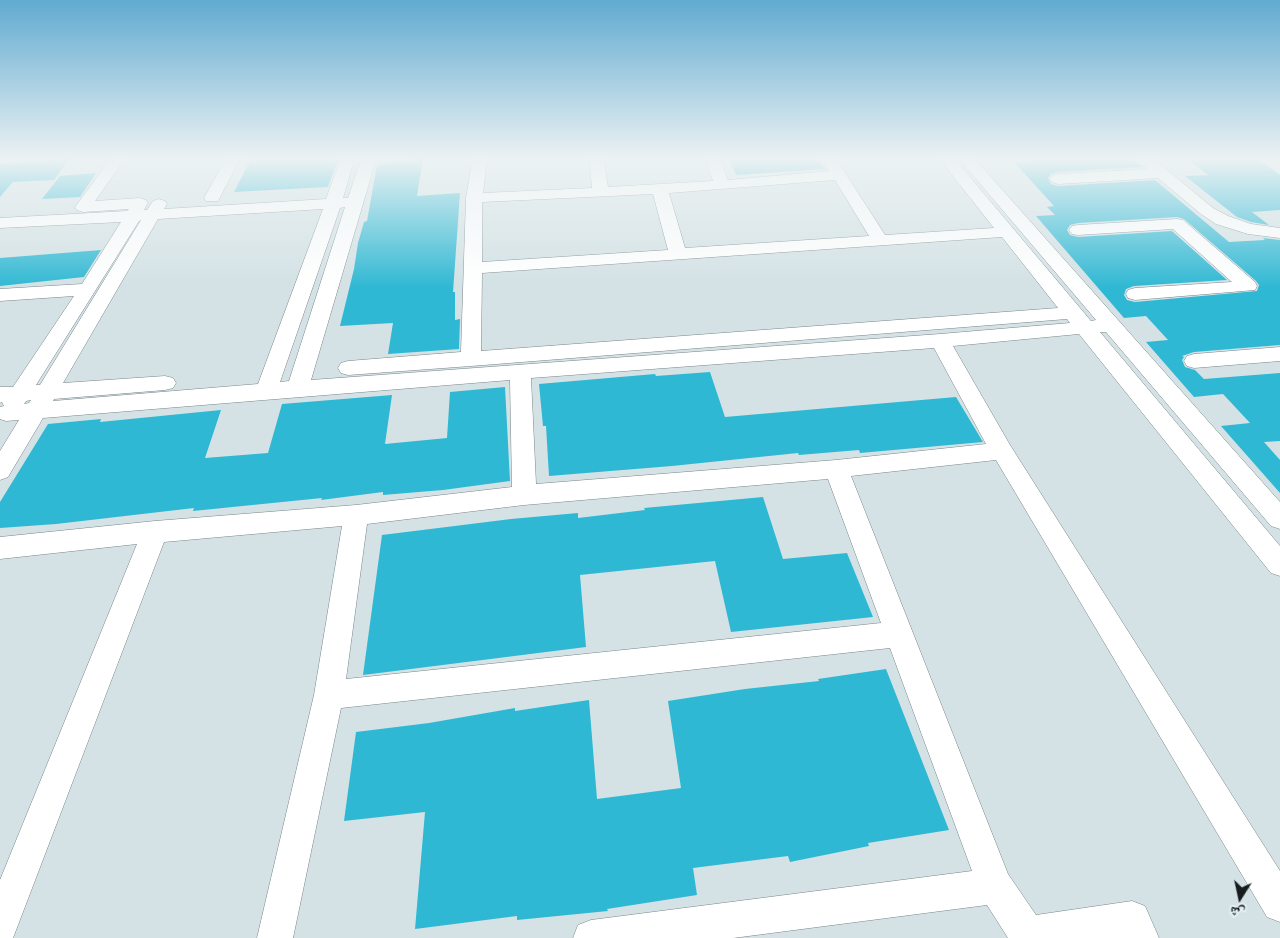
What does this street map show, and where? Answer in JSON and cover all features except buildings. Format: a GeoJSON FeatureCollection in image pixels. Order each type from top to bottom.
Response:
{"type":"FeatureCollection","features":[{"type":"Feature","properties":{"kind":"street"},"geometry":{"type":"LineString","coordinates":[[83,207],[87,201]]}},
{"type":"Feature","properties":{"kind":"street"},"geometry":{"type":"LineString","coordinates":[[0,212],[83,207],[147,209],[196,201]]}},
{"type":"Feature","properties":{"kind":"street"},"geometry":{"type":"LineString","coordinates":[[0,223],[147,209],[288,201]]}},
{"type":"Feature","properties":{"kind":"street"},"geometry":{"type":"LineString","coordinates":[[268,383],[334,201]]}},
{"type":"Feature","properties":{"kind":"street"},"geometry":{"type":"LineString","coordinates":[[301,379],[355,202],[349,201]]}},
{"type":"Feature","properties":{"kind":"street"},"geometry":{"type":"LineString","coordinates":[[471,359],[474,201]]}},
{"type":"Feature","properties":{"kind":"street"},"geometry":{"type":"LineString","coordinates":[[663,201],[678,254]]}},
{"type":"Feature","properties":{"kind":"street"},"geometry":{"type":"LineString","coordinates":[[855,201],[880,240]]}},
{"type":"Feature","properties":{"kind":"street"},"geometry":{"type":"LineString","coordinates":[[981,201],[1007,232],[1092,318],[1280,520]]}},
{"type":"Feature","properties":{"kind":"street"},"geometry":{"type":"LineString","coordinates":[[1000,201],[1092,318],[1280,565]]}},
{"type":"Feature","properties":{"kind":"street"},"geometry":{"type":"LineString","coordinates":[[1195,201],[1207,211],[1248,229],[1280,232]]}},
{"type":"Feature","properties":{"kind":"street"},"geometry":{"type":"LineString","coordinates":[[6,406],[147,209]]}},
{"type":"Feature","properties":{"kind":"street"},"geometry":{"type":"LineString","coordinates":[[0,471],[47,392],[147,209]]}},
{"type":"Feature","properties":{"kind":"street"},"geometry":{"type":"LineString","coordinates":[[1192,237],[1229,234],[1233,223]]}},
{"type":"Feature","properties":{"kind":"street"},"geometry":{"type":"LineString","coordinates":[[1078,230],[1177,224],[1248,286],[1135,294]]}},
{"type":"Feature","properties":{"kind":"street"},"geometry":{"type":"LineString","coordinates":[[473,268],[1007,232]]}},
{"type":"Feature","properties":{"kind":"street"},"geometry":{"type":"LineString","coordinates":[[0,295],[88,289]]}},
{"type":"Feature","properties":{"kind":"street"},"geometry":{"type":"LineString","coordinates":[[301,379],[520,373],[940,341],[1092,318]]}},
{"type":"Feature","properties":{"kind":"street"},"geometry":{"type":"LineString","coordinates":[[6,406],[36,411],[471,359],[1092,318]]}},
{"type":"Feature","properties":{"kind":"street"},"geometry":{"type":"LineString","coordinates":[[940,341],[1002,451],[1280,904]]}},
{"type":"Feature","properties":{"kind":"street"},"geometry":{"type":"LineString","coordinates":[[1194,361],[1280,354]]}},
{"type":"Feature","properties":{"kind":"street"},"geometry":{"type":"LineString","coordinates":[[520,373],[524,495]]}},
{"type":"Feature","properties":{"kind":"street"},"geometry":{"type":"LineString","coordinates":[[6,406],[47,392],[268,383]]}},
{"type":"Feature","properties":{"kind":"street"},"geometry":{"type":"LineString","coordinates":[[0,548],[155,532],[356,515],[524,495],[836,469],[1002,451]]}},
{"type":"Feature","properties":{"kind":"street"},"geometry":{"type":"LineString","coordinates":[[836,469],[995,886],[1028,934],[1132,919],[1141,938]]}},
{"type":"Feature","properties":{"kind":"street"},"geometry":{"type":"LineString","coordinates":[[276,938],[330,694],[356,515]]}},
{"type":"Feature","properties":{"kind":"street"},"geometry":{"type":"LineString","coordinates":[[0,924],[155,532]]}},
{"type":"Feature","properties":{"kind":"street"},"geometry":{"type":"LineString","coordinates":[[330,694],[898,634]]}},
{"type":"Feature","properties":{"kind":"street"},"geometry":{"type":"LineString","coordinates":[[590,938],[995,886]]}}]}
